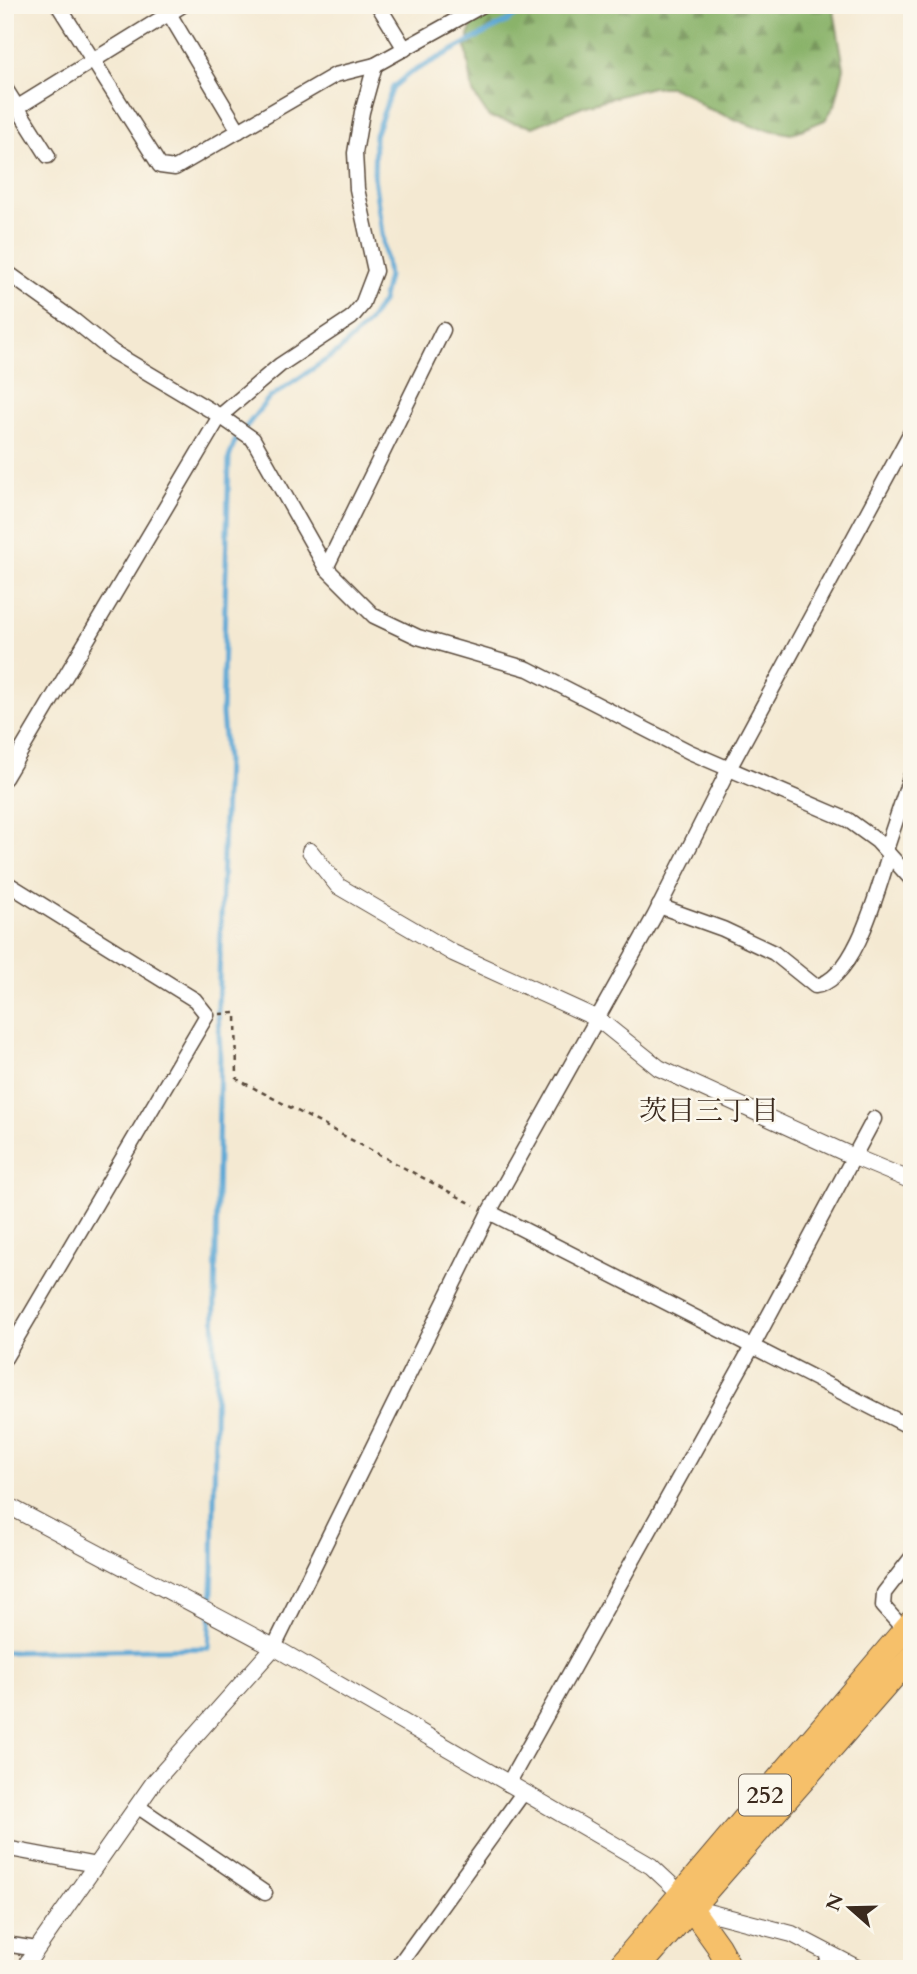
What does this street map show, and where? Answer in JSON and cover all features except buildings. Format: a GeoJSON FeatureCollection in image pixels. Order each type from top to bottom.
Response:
{"type":"FeatureCollection","features":[{"type":"Feature","properties":{"kind":"highway","name":"252"},"geometry":{"type":"LineString","coordinates":[[638,1969],[686,1901],[909,1630]]}},
{"type":"Feature","properties":{"kind":"highway","name":"252"},"geometry":{"type":"LineString","coordinates":[[617,1969],[686,1901],[912,1656]]}},
{"type":"Feature","properties":{"kind":"highway"},"geometry":{"type":"LineString","coordinates":[[686,1901],[731,1969]]}},
{"type":"Feature","properties":{"kind":"street"},"geometry":{"type":"LineString","coordinates":[[58,5],[160,166],[175,168],[335,75],[375,65],[481,6]]}},
{"type":"Feature","properties":{"kind":"street"},"geometry":{"type":"LineString","coordinates":[[12,111],[166,10],[183,5]]}},
{"type":"Feature","properties":{"kind":"street"},"geometry":{"type":"LineString","coordinates":[[378,5],[405,49]]}},
{"type":"Feature","properties":{"kind":"street"},"geometry":{"type":"LineString","coordinates":[[166,10],[239,131]]}},
{"type":"Feature","properties":{"kind":"street"},"geometry":{"type":"LineString","coordinates":[[5,778],[220,415],[280,365],[351,318],[362,305],[375,271],[357,189],[355,153],[362,112],[375,65]]}},
{"type":"Feature","properties":{"kind":"street"},"geometry":{"type":"LineString","coordinates":[[5,88],[12,111],[48,156]]}},
{"type":"Feature","properties":{"kind":"street"},"geometry":{"type":"LineString","coordinates":[[5,271],[113,352],[220,415],[253,439],[326,568],[374,616],[418,637],[528,669],[690,751],[848,820],[888,853],[912,880]]}},
{"type":"Feature","properties":{"kind":"street"},"geometry":{"type":"LineString","coordinates":[[326,568],[443,330]]}},
{"type":"Feature","properties":{"kind":"street"},"geometry":{"type":"LineString","coordinates":[[23,1969],[154,1783],[274,1647],[489,1212],[598,1019],[730,767],[911,433]]}},
{"type":"Feature","properties":{"kind":"street"},"geometry":{"type":"LineString","coordinates":[[659,905],[723,929],[774,953],[815,986],[824,985],[847,962],[866,925],[912,772]]}},
{"type":"Feature","properties":{"kind":"street"},"geometry":{"type":"LineString","coordinates":[[310,851],[338,886],[453,953],[598,1019],[659,1068],[912,1181]]}},
{"type":"Feature","properties":{"kind":"street"},"geometry":{"type":"LineString","coordinates":[[5,882],[195,1000],[207,1015],[5,1358]]}},
{"type":"Feature","properties":{"kind":"street"},"geometry":{"type":"LineString","coordinates":[[508,1784],[752,1347],[874,1119]]}},
{"type":"Feature","properties":{"kind":"street"},"geometry":{"type":"LineString","coordinates":[[489,1212],[912,1428]]}},
{"type":"Feature","properties":{"kind":"street"},"geometry":{"type":"LineString","coordinates":[[5,1504],[274,1647],[651,1866],[686,1901],[792,1934],[820,1946],[827,1961],[859,1969]]}},
{"type":"Feature","properties":{"kind":"street"},"geometry":{"type":"LineString","coordinates":[[909,1630],[883,1606],[884,1593],[912,1558]]}},
{"type":"Feature","properties":{"kind":"street"},"geometry":{"type":"LineString","coordinates":[[396,1969],[523,1793]]}},
{"type":"Feature","properties":{"kind":"street"},"geometry":{"type":"LineString","coordinates":[[137,1806],[265,1893]]}},
{"type":"Feature","properties":{"kind":"street"},"geometry":{"type":"LineString","coordinates":[[5,1848],[96,1865]]}},
{"type":"Feature","properties":{"kind":"street"},"geometry":{"type":"LineString","coordinates":[[5,1944],[37,1949]]}},
{"type":"Feature","properties":{"kind":"path"},"geometry":{"type":"LineString","coordinates":[[207,1015],[236,1013],[237,1079],[489,1212]]}},
{"type":"Feature","properties":{"kind":"green space"},"geometry":{"type":"Polygon","coordinates":[[[477,5],[833,5],[844,68],[835,105],[825,120],[791,134],[755,127],[706,108],[689,95],[671,87],[652,87],[585,105],[533,127],[489,117],[473,93],[466,47],[477,5]]]}},
{"type":"Feature","properties":{"kind":"waterway"},"geometry":{"type":"LineString","coordinates":[[5,1652],[209,1648],[216,1364],[214,1347],[220,1052],[218,1011],[226,760],[222,714],[229,458],[235,441],[268,399],[339,351],[367,324],[382,302],[388,276],[374,177],[375,135],[393,87],[410,73],[508,21],[531,5]]}},
{"type":"Feature","properties":{"kind":"district","name":"茨目三丁目"},"geometry":{"type":"Point","coordinates":[709,1111]}}]}
